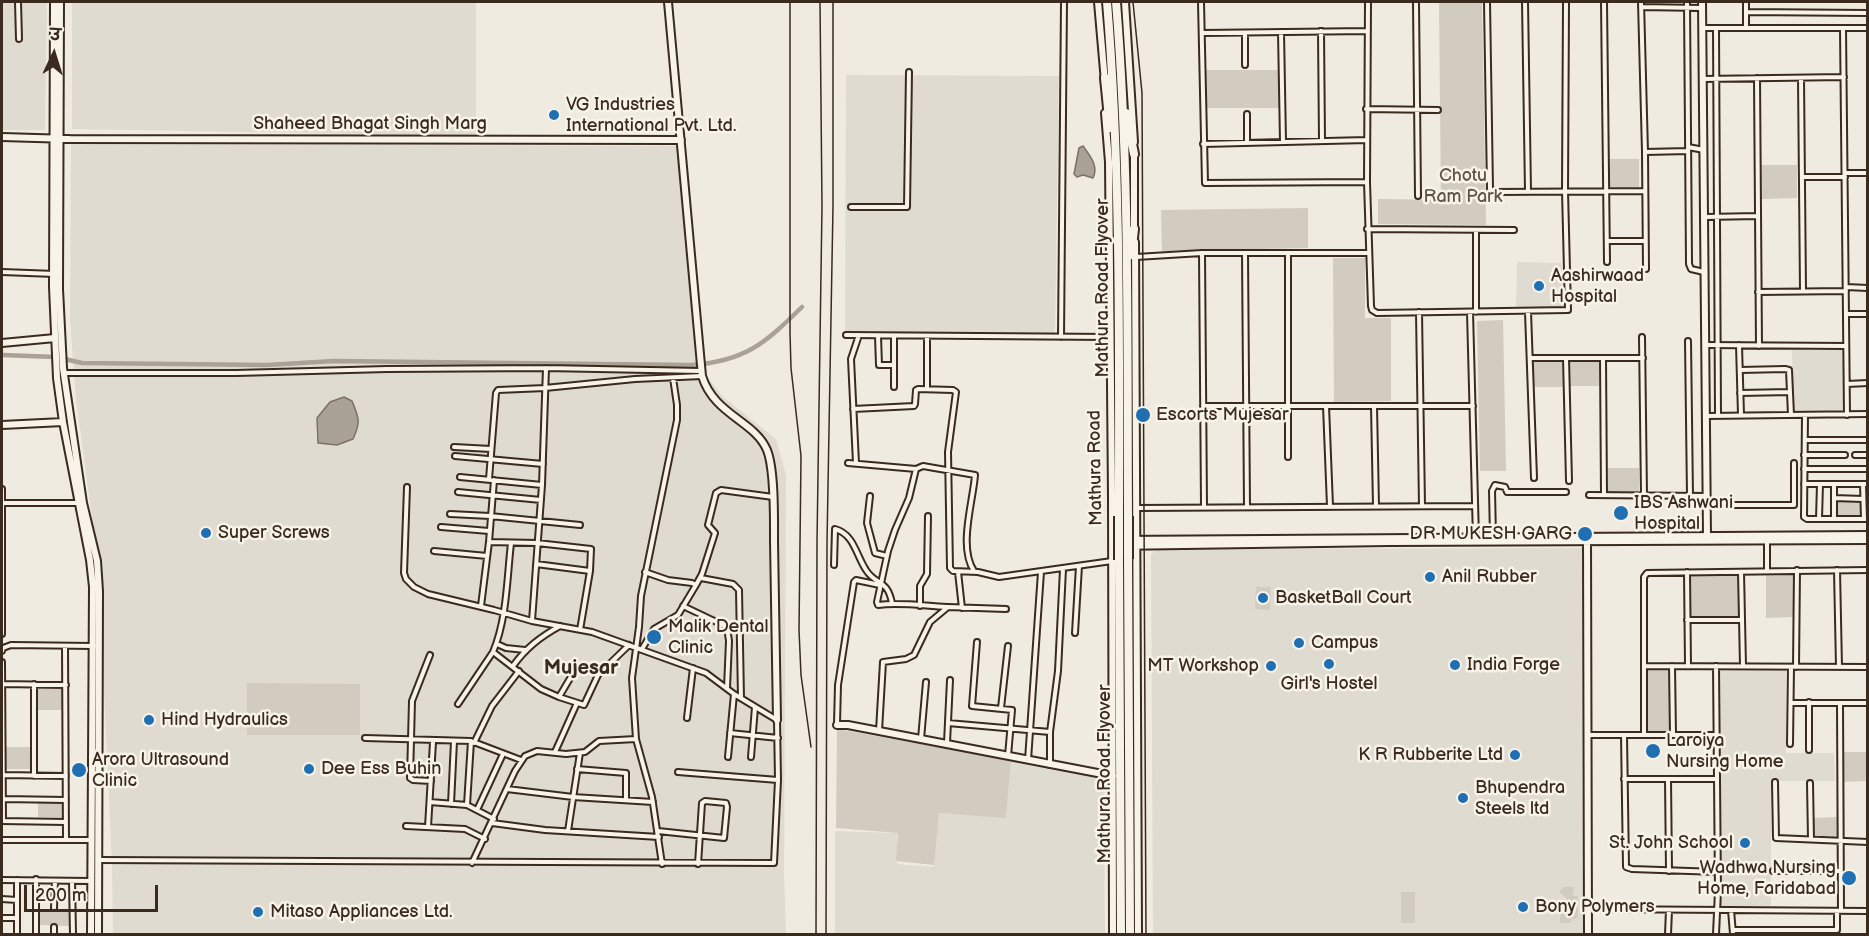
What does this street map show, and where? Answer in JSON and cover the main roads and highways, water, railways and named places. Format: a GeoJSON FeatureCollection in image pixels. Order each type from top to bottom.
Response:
{"type":"FeatureCollection","features":[{"type":"Feature","properties":{"kind":"highway","name":"Mathura Road Flyover"},"geometry":{"type":"LineString","coordinates":[[1107,2],[1115,128],[1119,308],[1121,934]]}},
{"type":"Feature","properties":{"kind":"highway"},"geometry":{"type":"LineString","coordinates":[[1116,2],[1122,85],[1127,285]]}},
{"type":"Feature","properties":{"kind":"highway"},"geometry":{"type":"LineString","coordinates":[[1105,78],[1111,136],[1116,156]]}},
{"type":"Feature","properties":{"kind":"highway"},"geometry":{"type":"LineString","coordinates":[[1122,100],[1134,154]]}},
{"type":"Feature","properties":{"kind":"highway"},"geometry":{"type":"LineString","coordinates":[[1127,285],[1134,229]]}},
{"type":"Feature","properties":{"kind":"highway","name":"Mathura Road Flyover"},"geometry":{"type":"LineString","coordinates":[[1127,285],[1130,934]]}},
{"type":"Feature","properties":{"kind":"waterway"},"geometry":{"type":"LineString","coordinates":[[2,355],[56,357],[82,363],[267,365],[334,361],[692,365],[727,359],[753,348],[777,331],[802,307]]}},
{"type":"Feature","properties":{"kind":"railway"},"geometry":{"type":"LineString","coordinates":[[790,2],[790,333],[791,368],[801,456],[799,630],[801,675],[811,747]]}},
{"type":"Feature","properties":{"kind":"railway"},"geometry":{"type":"LineString","coordinates":[[816,934],[817,542],[822,206],[820,2]]}},
{"type":"Feature","properties":{"kind":"railway"},"geometry":{"type":"LineString","coordinates":[[826,934],[827,542],[833,206],[833,2]]}},
{"type":"Feature","properties":{"kind":"railway"},"geometry":{"type":"LineString","coordinates":[[1133,2],[1142,93],[1146,934]]}},
{"type":"Feature","properties":{"kind":"place","name":"VG Industries International Pvt. Ltd."},"geometry":{"type":"Point","coordinates":[554,115]}},
{"type":"Feature","properties":{"kind":"place","name":"Aashirwaad Hospital"},"geometry":{"type":"Point","coordinates":[1539,286]}},
{"type":"Feature","properties":{"kind":"place","name":"Escorts Mujesar"},"geometry":{"type":"Point","coordinates":[1143,415]}},
{"type":"Feature","properties":{"kind":"place","name":"IBS Ashwani Hospital"},"geometry":{"type":"Point","coordinates":[1621,513]}},
{"type":"Feature","properties":{"kind":"place","name":"Super Screws"},"geometry":{"type":"Point","coordinates":[206,533]}},
{"type":"Feature","properties":{"kind":"place","name":"DR MUKESH GARG"},"geometry":{"type":"Point","coordinates":[1585,534]}},
{"type":"Feature","properties":{"kind":"place","name":"Anil Rubber"},"geometry":{"type":"Point","coordinates":[1430,577]}},
{"type":"Feature","properties":{"kind":"place","name":"BasketBall Court"},"geometry":{"type":"Point","coordinates":[1263,598]}},
{"type":"Feature","properties":{"kind":"place","name":"Malik Dental Clinic"},"geometry":{"type":"Point","coordinates":[654,637]}},
{"type":"Feature","properties":{"kind":"place","name":"Campus"},"geometry":{"type":"Point","coordinates":[1299,643]}},
{"type":"Feature","properties":{"kind":"place","name":"Girl's Hostel"},"geometry":{"type":"Point","coordinates":[1329,664]}},
{"type":"Feature","properties":{"kind":"place","name":"India Forge"},"geometry":{"type":"Point","coordinates":[1455,665]}},
{"type":"Feature","properties":{"kind":"place","name":"MT Workshop"},"geometry":{"type":"Point","coordinates":[1271,666]}},
{"type":"Feature","properties":{"kind":"place","name":"Hind Hydraulics"},"geometry":{"type":"Point","coordinates":[149,720]}},
{"type":"Feature","properties":{"kind":"place","name":"Laroiya Nursing Home"},"geometry":{"type":"Point","coordinates":[1653,751]}},
{"type":"Feature","properties":{"kind":"place","name":"K R Rubberite Ltd"},"geometry":{"type":"Point","coordinates":[1515,755]}},
{"type":"Feature","properties":{"kind":"place","name":"Dee Ess Buhin"},"geometry":{"type":"Point","coordinates":[309,769]}},
{"type":"Feature","properties":{"kind":"place","name":"Arora Ultrasound Clinic"},"geometry":{"type":"Point","coordinates":[79,770]}},
{"type":"Feature","properties":{"kind":"place","name":"Bhupendra Steels ltd"},"geometry":{"type":"Point","coordinates":[1463,798]}},
{"type":"Feature","properties":{"kind":"place","name":"St. John School"},"geometry":{"type":"Point","coordinates":[1745,843]}},
{"type":"Feature","properties":{"kind":"place","name":"Wadhwa Nursing Home, Faridabad"},"geometry":{"type":"Point","coordinates":[1849,878]}},
{"type":"Feature","properties":{"kind":"place","name":"Bony Polymers"},"geometry":{"type":"Point","coordinates":[1523,907]}},
{"type":"Feature","properties":{"kind":"place","name":"Mitaso Appliances Ltd."},"geometry":{"type":"Point","coordinates":[258,912]}},
{"type":"Feature","properties":{"kind":"district","name":"Mujesar"},"geometry":{"type":"Point","coordinates":[581,669]}},
{"type":"Feature","properties":{"kind":"park label","name":"Chotu Ram Park"},"geometry":{"type":"Point","coordinates":[1463,186]}}]}
